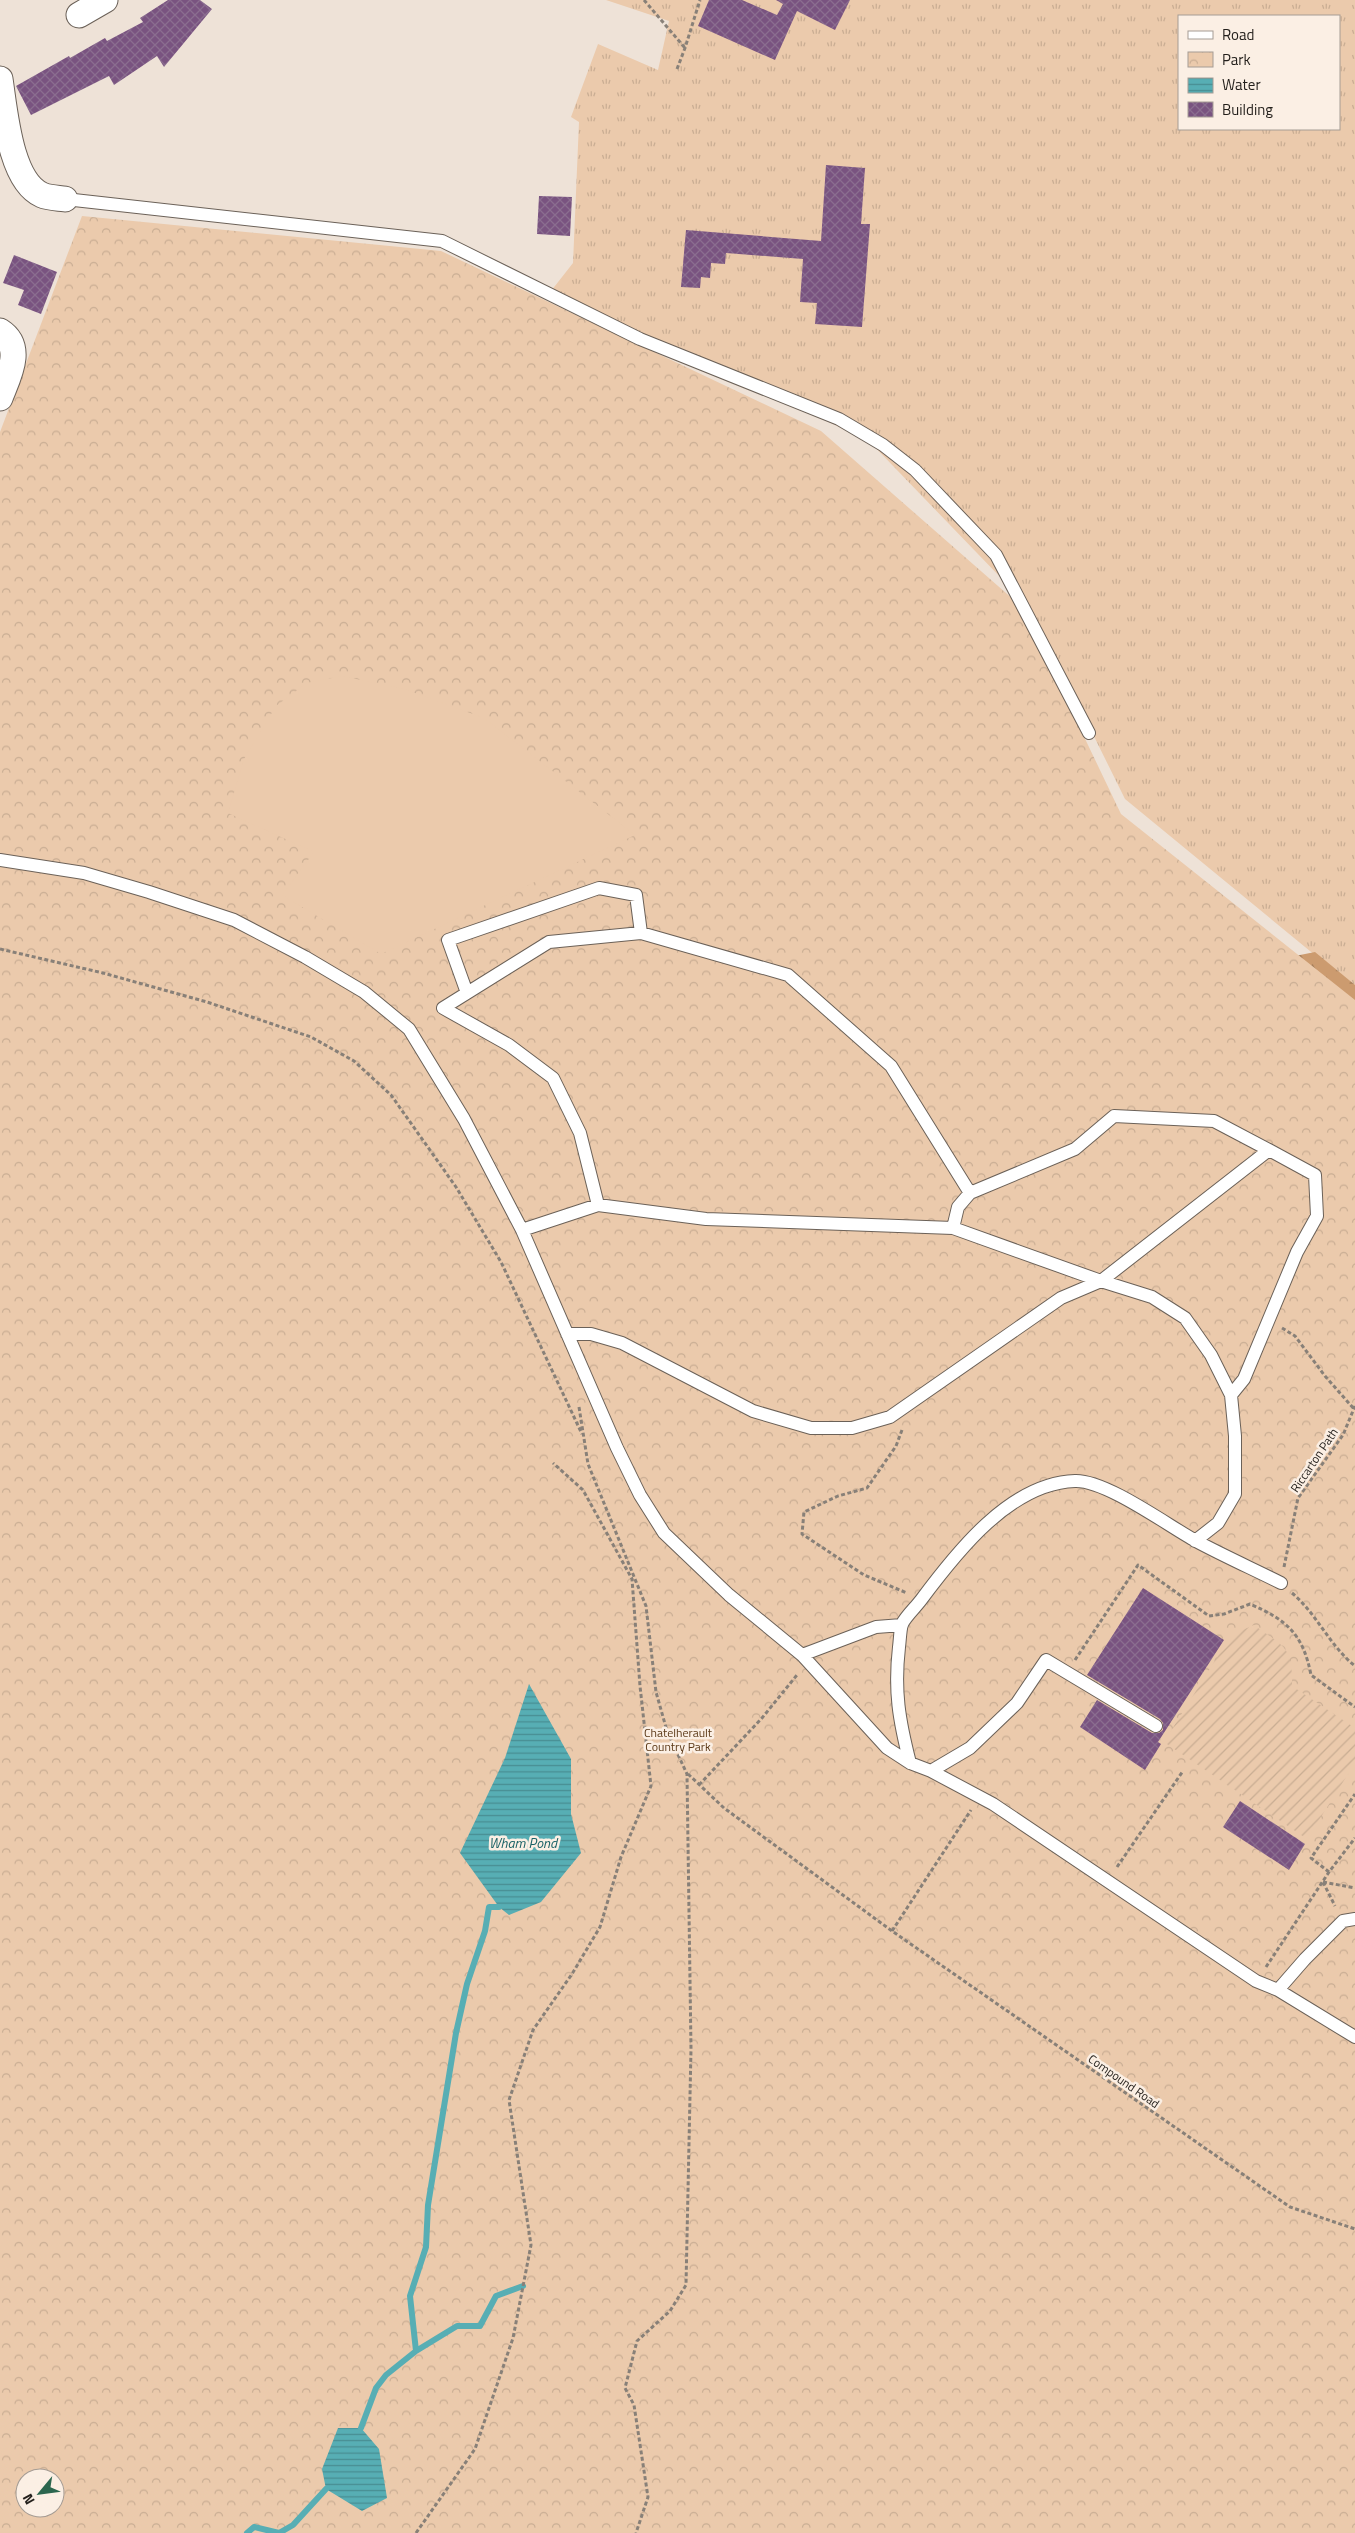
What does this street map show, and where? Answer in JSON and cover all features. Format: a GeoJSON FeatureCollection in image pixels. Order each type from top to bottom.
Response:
{"type":"FeatureCollection","features":[{"type":"Feature","properties":{"kind":"street"},"geometry":{"type":"LineString","coordinates":[[79,15],[105,0]]}},
{"type":"Feature","properties":{"kind":"street"},"geometry":{"type":"LineString","coordinates":[[0,79],[17,165],[20,171],[27,183],[42,195],[65,199]]}},
{"type":"Feature","properties":{"kind":"street"},"geometry":{"type":"LineString","coordinates":[[0,331],[6,335],[14,350],[12,366],[0,398]]}},
{"type":"Feature","properties":{"kind":"lane"},"geometry":{"type":"LineString","coordinates":[[65,199],[442,241],[640,339],[839,419],[883,445],[915,470],[996,555],[1089,733]]}},
{"type":"Feature","properties":{"kind":"lane"},"geometry":{"type":"LineString","coordinates":[[0,860],[84,873],[234,920],[305,957],[364,992],[409,1029],[464,1119],[522,1230],[617,1448],[640,1495],[664,1533],[802,1661],[887,1748],[910,1763],[932,1771],[993,1804],[1256,1981],[1278,1990],[1355,2037]]}},
{"type":"Feature","properties":{"kind":"lane"},"geometry":{"type":"LineString","coordinates":[[467,993],[448,940],[599,888],[636,895],[641,933]]}},
{"type":"Feature","properties":{"kind":"lane"},"geometry":{"type":"LineString","coordinates":[[598,1205],[580,1133],[554,1078],[509,1045],[443,1008],[549,942],[641,933],[788,975],[891,1066],[970,1193]]}},
{"type":"Feature","properties":{"kind":"lane"},"geometry":{"type":"LineString","coordinates":[[953,1228],[958,1207],[970,1193],[1075,1149],[1114,1116],[1214,1121],[1315,1175],[1317,1216],[1297,1252],[1244,1379],[1230,1395]]}},
{"type":"Feature","properties":{"kind":"lane"},"geometry":{"type":"LineString","coordinates":[[567,1334],[591,1334],[622,1343],[753,1411],[811,1428],[852,1428],[890,1417],[1061,1298],[1101,1281],[1269,1150]]}},
{"type":"Feature","properties":{"kind":"lane"},"geometry":{"type":"LineString","coordinates":[[522,1230],[598,1205],[706,1219],[953,1228],[1101,1281],[1152,1296],[1185,1318],[1211,1355],[1230,1395],[1235,1436],[1235,1494],[1218,1523],[1195,1541]]}},
{"type":"Feature","properties":{"kind":"lane"},"geometry":{"type":"LineString","coordinates":[[910,1763],[898,1714],[896,1674],[902,1625],[954,1556],[998,1514],[1028,1494],[1052,1485],[1076,1481],[1102,1487],[1195,1541],[1281,1583]]}},
{"type":"Feature","properties":{"kind":"lane"},"geometry":{"type":"LineString","coordinates":[[802,1661],[876,1627],[902,1625]]}},
{"type":"Feature","properties":{"kind":"lane"},"geometry":{"type":"LineString","coordinates":[[932,1771],[970,1748],[1004,1716],[1017,1703],[1046,1660],[1156,1726]]}},
{"type":"Feature","properties":{"kind":"lane"},"geometry":{"type":"LineString","coordinates":[[1278,1990],[1305,1959],[1349,1920]]}},
{"type":"Feature","properties":{"kind":"path"},"geometry":{"type":"LineString","coordinates":[[644,0],[686,48]]}},
{"type":"Feature","properties":{"kind":"path"},"geometry":{"type":"LineString","coordinates":[[676,69],[686,48],[700,0]]}},
{"type":"Feature","properties":{"kind":"path"},"geometry":{"type":"LineString","coordinates":[[0,949],[103,973],[207,1002],[312,1037],[354,1061],[391,1095],[456,1187],[501,1262],[584,1439],[588,1464],[646,1606],[656,1692],[667,1731],[688,1774],[691,2049],[686,2285],[670,2311],[636,2341],[625,2388],[634,2405],[648,2497],[636,2533]]}},
{"type":"Feature","properties":{"kind":"path"},"geometry":{"type":"LineString","coordinates":[[1269,1319],[1295,1336],[1325,1376],[1354,1407]]}},
{"type":"Feature","properties":{"kind":"path"},"geometry":{"type":"LineString","coordinates":[[909,1405],[896,1446],[866,1488],[838,1496],[804,1512],[802,1534],[864,1575],[921,1600]]}},
{"type":"Feature","properties":{"kind":"path","name":"Riccarton Path"},"geometry":{"type":"LineString","coordinates":[[1281,1583],[1298,1498],[1342,1435],[1354,1407]]}},
{"type":"Feature","properties":{"kind":"path"},"geometry":{"type":"LineString","coordinates":[[416,2533],[475,2449],[513,2338],[531,2245],[509,2100],[533,2030],[572,1974],[600,1927],[621,1857],[651,1786],[640,1686],[632,1579],[583,1490],[553,1463]]}},
{"type":"Feature","properties":{"kind":"path"},"geometry":{"type":"LineString","coordinates":[[1067,1673],[1138,1565],[1209,1616],[1224,1614],[1250,1604],[1276,1615],[1296,1634],[1308,1660],[1311,1675],[1355,1708]]}},
{"type":"Feature","properties":{"kind":"path"},"geometry":{"type":"LineString","coordinates":[[1281,1583],[1302,1601],[1340,1654],[1355,1666]]}},
{"type":"Feature","properties":{"kind":"path"},"geometry":{"type":"LineString","coordinates":[[699,1785],[762,1718],[802,1661]]}},
{"type":"Feature","properties":{"kind":"path"},"geometry":{"type":"LineString","coordinates":[[1107,1882],[1183,1771]]}},
{"type":"Feature","properties":{"kind":"path","name":"Compound Road"},"geometry":{"type":"LineString","coordinates":[[688,1774],[724,1808],[892,1931],[1290,2207],[1355,2229]]}},
{"type":"Feature","properties":{"kind":"path"},"geometry":{"type":"LineString","coordinates":[[1329,1872],[1311,1858],[1355,1794]]}},
{"type":"Feature","properties":{"kind":"path"},"geometry":{"type":"LineString","coordinates":[[892,1931],[966,1820]]}},
{"type":"Feature","properties":{"kind":"path"},"geometry":{"type":"LineString","coordinates":[[1256,1981],[1329,1872],[1355,1838]]}},
{"type":"Feature","properties":{"kind":"path"},"geometry":{"type":"LineString","coordinates":[[1323,1882],[1355,1888]]}},
{"type":"Feature","properties":{"kind":"path"},"geometry":{"type":"LineString","coordinates":[[1323,1882],[1349,1920]]}},
{"type":"Feature","properties":{"kind":"green space"},"geometry":{"type":"Polygon","coordinates":[[[606,0],[1355,0],[1355,988],[1125,799],[1031,609],[869,441],[551,291],[573,263],[579,122],[571,117],[598,44],[658,70],[669,21],[606,0]]]}},
{"type":"Feature","properties":{"kind":"green space","name":"Chatelherault Country Park"},"geometry":{"type":"Polygon","coordinates":[[[82,216],[441,251],[821,431],[1022,607],[1121,814],[1355,1000],[1355,2533],[0,2533],[0,432],[82,216]]]}},
{"type":"Feature","properties":{"kind":"green space"},"geometry":{"type":"Polygon","coordinates":[[[342,676],[404,689],[484,718],[635,835],[381,954],[282,895],[314,852],[228,813],[244,759],[276,706],[307,683],[342,676]]]}},
{"type":"Feature","properties":{"kind":"green space"},"geometry":{"type":"Polygon","coordinates":[[[1315,952],[1355,985],[1355,1048],[1295,956],[1315,952]]]}},
{"type":"Feature","properties":{"kind":"green space"},"geometry":{"type":"Polygon","coordinates":[[[1254,1625],[1285,1649],[1291,1663],[1292,1686],[1355,1728],[1355,1763],[1307,1839],[1164,1742],[1231,1635],[1254,1625]]]}},
{"type":"Feature","properties":{"kind":"water","name":"Wham Pond"},"geometry":{"type":"Polygon","coordinates":[[[529,1684],[571,1759],[571,1814],[581,1853],[541,1902],[509,1915],[499,1907],[460,1853],[505,1758],[529,1684]]]}},
{"type":"Feature","properties":{"kind":"water"},"geometry":{"type":"Polygon","coordinates":[[[338,2428],[361,2428],[379,2449],[387,2498],[362,2511],[326,2489],[322,2469],[338,2428]]]}},
{"type":"Feature","properties":{"kind":"building"},"geometry":{"type":"Polygon","coordinates":[[[168,0],[200,0],[212,9],[164,67],[157,56],[114,85],[109,76],[31,115],[16,86],[69,56],[70,58],[105,38],[107,41],[143,22],[140,18],[168,0]]]}},
{"type":"Feature","properties":{"kind":"building"},"geometry":{"type":"Polygon","coordinates":[[[709,0],[742,0],[777,15],[783,4],[776,0],[850,0],[835,30],[797,11],[775,60],[698,26],[709,0]]]}},
{"type":"Feature","properties":{"kind":"building"},"geometry":{"type":"Polygon","coordinates":[[[826,165],[865,168],[861,224],[870,224],[862,327],[815,324],[817,303],[800,302],[803,259],[726,253],[725,264],[711,263],[710,278],[701,277],[700,288],[681,287],[686,230],[821,241],[826,165]]]}},
{"type":"Feature","properties":{"kind":"building"},"geometry":{"type":"Polygon","coordinates":[[[539,196],[572,197],[570,236],[537,234],[539,196]]]}},
{"type":"Feature","properties":{"kind":"building"},"geometry":{"type":"Polygon","coordinates":[[[14,255],[57,272],[41,314],[18,305],[24,290],[3,283],[14,255]]]}},
{"type":"Feature","properties":{"kind":"building"},"geometry":{"type":"Polygon","coordinates":[[[1143,1588],[1224,1640],[1158,1742],[1161,1744],[1145,1770],[1080,1727],[1097,1700],[1152,1733],[1159,1733],[1163,1730],[1163,1723],[1160,1719],[1087,1675],[1143,1588]]]}},
{"type":"Feature","properties":{"kind":"building"},"geometry":{"type":"Polygon","coordinates":[[[1240,1801],[1305,1844],[1289,1870],[1223,1827],[1240,1801]]]}},
{"type":"Feature","properties":{"kind":"waterway"},"geometry":{"type":"LineString","coordinates":[[361,2428],[376,2388],[386,2375],[416,2351],[410,2296],[426,2247],[428,2205],[456,2033],[467,1984],[485,1931],[489,1907],[499,1907]]}},
{"type":"Feature","properties":{"kind":"waterway"},"geometry":{"type":"LineString","coordinates":[[416,2351],[457,2326],[480,2326],[496,2296],[523,2286]]}},
{"type":"Feature","properties":{"kind":"waterway"},"geometry":{"type":"LineString","coordinates":[[247,2533],[254,2527],[279,2533],[293,2525],[326,2489]]}}]}
